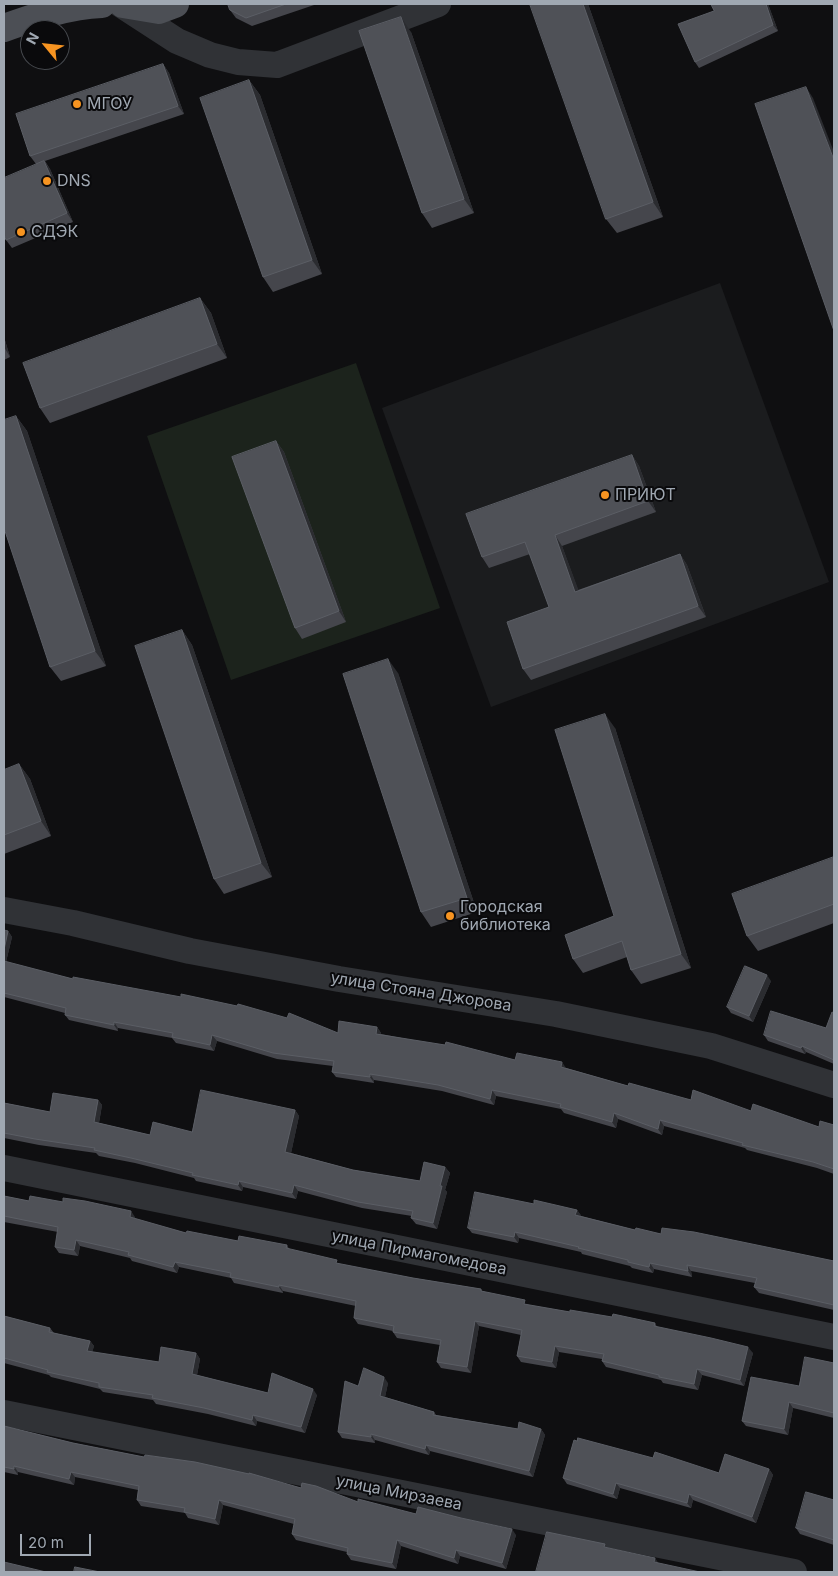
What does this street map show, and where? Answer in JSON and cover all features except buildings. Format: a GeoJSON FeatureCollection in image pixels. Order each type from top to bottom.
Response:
{"type":"FeatureCollection","features":[{"type":"Feature","properties":{"kind":"main road"},"geometry":{"type":"LineString","coordinates":[[4,28],[70,8],[102,4]]}},
{"type":"Feature","properties":{"kind":"main road"},"geometry":{"type":"LineString","coordinates":[[122,4],[158,10],[175,4]]}},
{"type":"Feature","properties":{"kind":"street"},"geometry":{"type":"LineString","coordinates":[[122,4],[177,41],[210,55],[238,62],[277,65],[438,4]]}},
{"type":"Feature","properties":{"kind":"street","name":"улица Стояна Джорова"},"geometry":{"type":"LineString","coordinates":[[4,910],[74,923],[190,951],[339,979],[556,1014],[712,1046],[834,1085]]}},
{"type":"Feature","properties":{"kind":"street","name":"улица Пирмагомедова"},"geometry":{"type":"LineString","coordinates":[[4,1168],[834,1337]]}},
{"type":"Feature","properties":{"kind":"street","name":"улица Мирзаева"},"geometry":{"type":"LineString","coordinates":[[4,1413],[794,1572]]}},
{"type":"Feature","properties":{"kind":"shaded area","name":"ПРИЮТ"},"geometry":{"type":"Polygon","coordinates":[[[720,283],[829,582],[491,707],[382,408],[720,283]]]}},
{"type":"Feature","properties":{"kind":"shaded area"},"geometry":{"type":"Polygon","coordinates":[[[356,363],[440,608],[231,680],[147,436],[356,363]]]}},
{"type":"Feature","properties":{"kind":"place","name":"МГОУ"},"geometry":{"type":"Point","coordinates":[77,104]}},
{"type":"Feature","properties":{"kind":"place","name":"DNS"},"geometry":{"type":"Point","coordinates":[47,181]}},
{"type":"Feature","properties":{"kind":"place","name":"СДЭК"},"geometry":{"type":"Point","coordinates":[21,232]}},
{"type":"Feature","properties":{"kind":"place","name":"ПРИЮТ"},"geometry":{"type":"Point","coordinates":[605,495]}},
{"type":"Feature","properties":{"kind":"place","name":"Городская библиотека"},"geometry":{"type":"Point","coordinates":[450,916]}}]}
